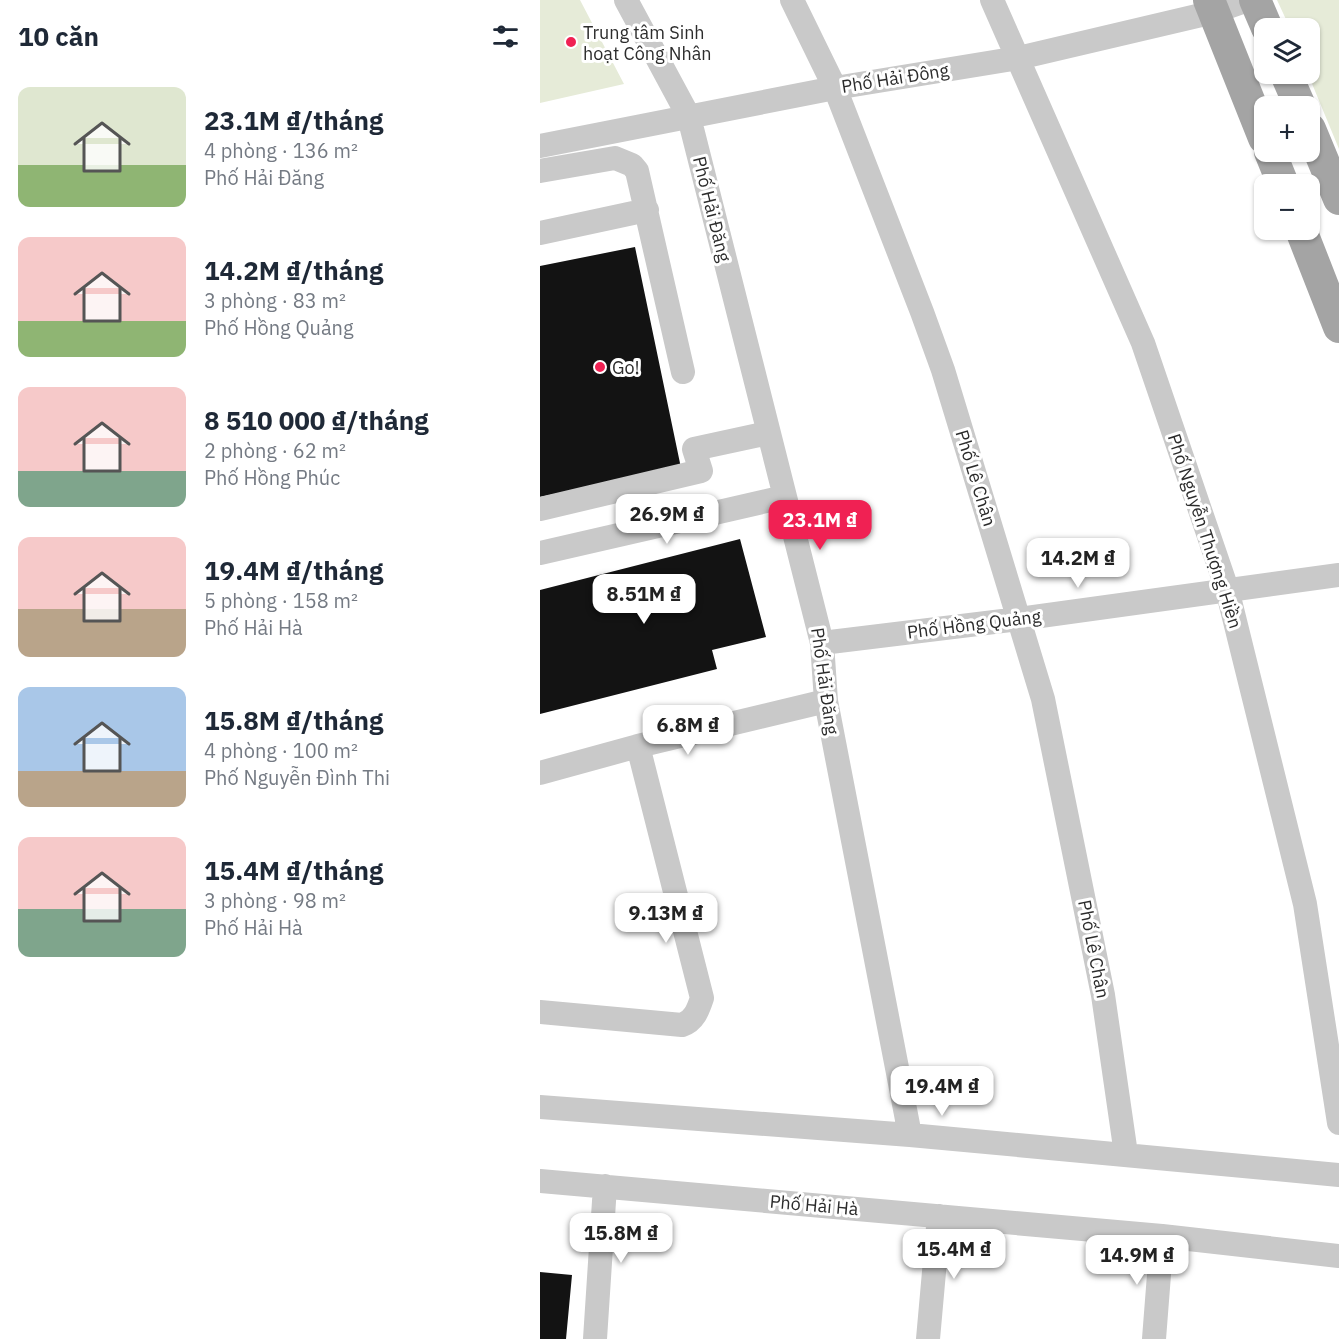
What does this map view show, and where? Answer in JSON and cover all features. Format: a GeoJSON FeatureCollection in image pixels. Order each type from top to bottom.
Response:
{"type":"FeatureCollection","features":[{"type":"Feature","properties":{"kind":"main road"},"geometry":{"type":"LineString","coordinates":[[1256,0],[1263,18]]}},
{"type":"Feature","properties":{"kind":"main road"},"geometry":{"type":"LineString","coordinates":[[1211,6],[1254,113]]}},
{"type":"Feature","properties":{"kind":"main road"},"geometry":{"type":"LineString","coordinates":[[1320,153],[1339,199]]}},
{"type":"Feature","properties":{"kind":"main road"},"geometry":{"type":"LineString","coordinates":[[1305,240],[1339,327]]}},
{"type":"Feature","properties":{"kind":"street","name":"Phố Hải Đăng"},"geometry":{"type":"LineString","coordinates":[[626,0],[689,117],[822,643],[826,701],[910,1135]]}},
{"type":"Feature","properties":{"kind":"street","name":"Phố Lê Chân"},"geometry":{"type":"LineString","coordinates":[[792,0],[835,88],[943,370],[1043,699],[1104,995],[1126,1154]]}},
{"type":"Feature","properties":{"kind":"street","name":"Phố Nguyễn Thượng Hiền"},"geometry":{"type":"LineString","coordinates":[[992,0],[1143,343],[1227,589],[1305,904],[1339,1123]]}},
{"type":"Feature","properties":{"kind":"street","name":"Phố Hải Đông"},"geometry":{"type":"LineString","coordinates":[[540,146],[835,88],[1018,58],[1211,6],[1248,0]]}},
{"type":"Feature","properties":{"kind":"street"},"geometry":{"type":"LineString","coordinates":[[540,171],[615,158],[632,165],[637,171],[683,372]]}},
{"type":"Feature","properties":{"kind":"street"},"geometry":{"type":"LineString","coordinates":[[540,233],[647,210]]}},
{"type":"Feature","properties":{"kind":"street"},"geometry":{"type":"LineString","coordinates":[[540,509],[700,471],[694,449],[768,433]]}},
{"type":"Feature","properties":{"kind":"street"},"geometry":{"type":"LineString","coordinates":[[540,553],[784,497]]}},
{"type":"Feature","properties":{"kind":"street","name":"Phố Hồng Quảng"},"geometry":{"type":"LineString","coordinates":[[822,643],[1019,619],[1339,574]]}},
{"type":"Feature","properties":{"kind":"street"},"geometry":{"type":"LineString","coordinates":[[540,773],[638,746],[826,701]]}},
{"type":"Feature","properties":{"kind":"street"},"geometry":{"type":"LineString","coordinates":[[540,1012],[682,1025],[689,1023],[702,998],[638,746]]}},
{"type":"Feature","properties":{"kind":"street"},"geometry":{"type":"LineString","coordinates":[[540,1107],[910,1135],[1339,1175]]}},
{"type":"Feature","properties":{"kind":"street","name":"Phố Hải Hà"},"geometry":{"type":"LineString","coordinates":[[540,1181],[1162,1236],[1339,1256]]}},
{"type":"Feature","properties":{"kind":"street"},"geometry":{"type":"LineString","coordinates":[[595,1339],[605,1186]]}},
{"type":"Feature","properties":{"kind":"street"},"geometry":{"type":"LineString","coordinates":[[927,1339],[939,1216]]}},
{"type":"Feature","properties":{"kind":"street"},"geometry":{"type":"LineString","coordinates":[[1154,1339],[1162,1236]]}},
{"type":"Feature","properties":{"kind":"green space","name":"Trung tâm Sinh hoạt Công Nhân"},"geometry":{"type":"Polygon","coordinates":[[[540,0],[580,0],[624,84],[540,103],[540,0]]]}},
{"type":"Feature","properties":{"kind":"green space"},"geometry":{"type":"Polygon","coordinates":[[[1277,0],[1339,0],[1339,149],[1320,103],[1320,96],[1317,96],[1312,84],[1320,84],[1320,18],[1285,18],[1277,0]]]}},
{"type":"Feature","properties":{"kind":"building","name":"Go!"},"geometry":{"type":"Polygon","coordinates":[[[635,247],[681,468],[540,497],[540,266],[635,247]]]}},
{"type":"Feature","properties":{"kind":"building"},"geometry":{"type":"Polygon","coordinates":[[[740,539],[766,637],[712,650],[717,669],[540,714],[540,590],[740,539]]]}},
{"type":"Feature","properties":{"kind":"building"},"geometry":{"type":"Polygon","coordinates":[[[540,1272],[572,1275],[566,1339],[540,1339],[540,1272]]]}},
{"type":"Feature","properties":{"kind":"place","name":"Trung tâm Sinh hoạt Công Nhân"},"geometry":{"type":"Point","coordinates":[571,42]}},
{"type":"Feature","properties":{"kind":"place","name":"Go!"},"geometry":{"type":"Point","coordinates":[600,367]}}]}
